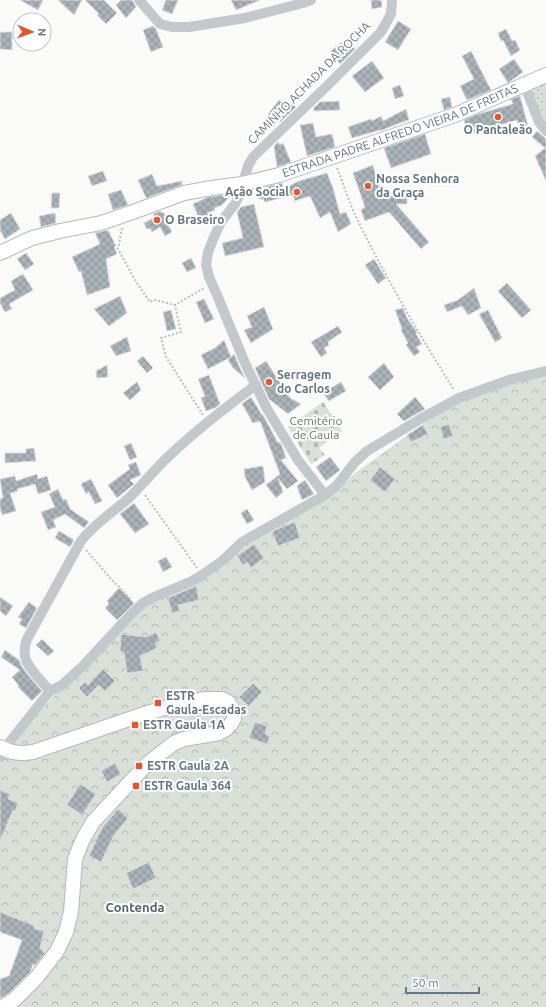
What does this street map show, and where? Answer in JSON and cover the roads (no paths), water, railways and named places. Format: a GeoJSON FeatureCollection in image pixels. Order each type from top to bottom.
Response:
{"type":"FeatureCollection","features":[{"type":"Feature","properties":{"kind":"main road","name":"ESTRADA PADRE ALFREDO VIEIRA DE FREITAS"},"geometry":{"type":"LineString","coordinates":[[0,253],[32,238],[101,223],[184,193],[242,184],[279,176],[456,116],[546,75]]}},
{"type":"Feature","properties":{"kind":"main road"},"geometry":{"type":"LineString","coordinates":[[1,750],[22,753],[33,752],[144,714],[204,699],[214,699],[228,702],[234,712],[234,719],[231,724],[219,733],[184,739],[174,743],[165,750],[146,765],[93,822],[83,839],[75,859],[71,912],[66,932],[57,951],[37,977],[14,1000],[3,1007]]}},
{"type":"Feature","properties":{"kind":"street"},"geometry":{"type":"LineString","coordinates":[[139,0],[160,24],[172,27],[189,27],[245,18],[312,0]]}},
{"type":"Feature","properties":{"kind":"street","name":"CAMINHO ACHADA DA ROCHA"},"geometry":{"type":"LineString","coordinates":[[325,495],[298,460],[266,407],[245,363],[209,277],[206,265],[208,252],[214,237],[221,222],[239,196],[248,166],[253,157],[381,32],[391,14],[392,0]]}},
{"type":"Feature","properties":{"kind":"street"},"geometry":{"type":"LineString","coordinates":[[524,84],[539,122],[546,131]]}},
{"type":"Feature","properties":{"kind":"street"},"geometry":{"type":"LineString","coordinates":[[1,750],[50,691],[62,685],[83,666],[139,607],[154,597],[192,581],[202,575],[222,561],[242,542],[325,495],[337,484],[355,462],[367,452],[422,418],[459,398],[509,380],[546,371]]}},
{"type":"Feature","properties":{"kind":"street"},"geometry":{"type":"LineString","coordinates":[[50,691],[29,665],[25,656],[24,648],[26,641],[87,532],[120,506],[168,457],[208,422],[256,385]]}},
{"type":"Feature","properties":{"kind":"place","name":"O Pantaleão"},"geometry":{"type":"Point","coordinates":[498,117]}},
{"type":"Feature","properties":{"kind":"place","name":"Nossa Senhora da Graça"},"geometry":{"type":"Point","coordinates":[368,186]}},
{"type":"Feature","properties":{"kind":"place","name":"Ação Social"},"geometry":{"type":"Point","coordinates":[297,192]}},
{"type":"Feature","properties":{"kind":"place","name":"O Braseiro"},"geometry":{"type":"Point","coordinates":[157,220]}},
{"type":"Feature","properties":{"kind":"place","name":"Serragem do Carlos"},"geometry":{"type":"Point","coordinates":[269,382]}},
{"type":"Feature","properties":{"kind":"place","name":"ESTR Gaula-Escadas"},"geometry":{"type":"Point","coordinates":[158,703]}},
{"type":"Feature","properties":{"kind":"place","name":"ESTR Gaula 1A"},"geometry":{"type":"Point","coordinates":[135,725]}},
{"type":"Feature","properties":{"kind":"place","name":"ESTR Gaula 2A"},"geometry":{"type":"Point","coordinates":[139,766]}},
{"type":"Feature","properties":{"kind":"place","name":"ESTR Gaula 364"},"geometry":{"type":"Point","coordinates":[136,786]}},
{"type":"Feature","properties":{"kind":"district","name":"Contenda"},"geometry":{"type":"Point","coordinates":[135,907]}},
{"type":"Feature","properties":{"kind":"park label","name":"Cemitério de Gaula"},"geometry":{"type":"Point","coordinates":[316,428]}}]}
